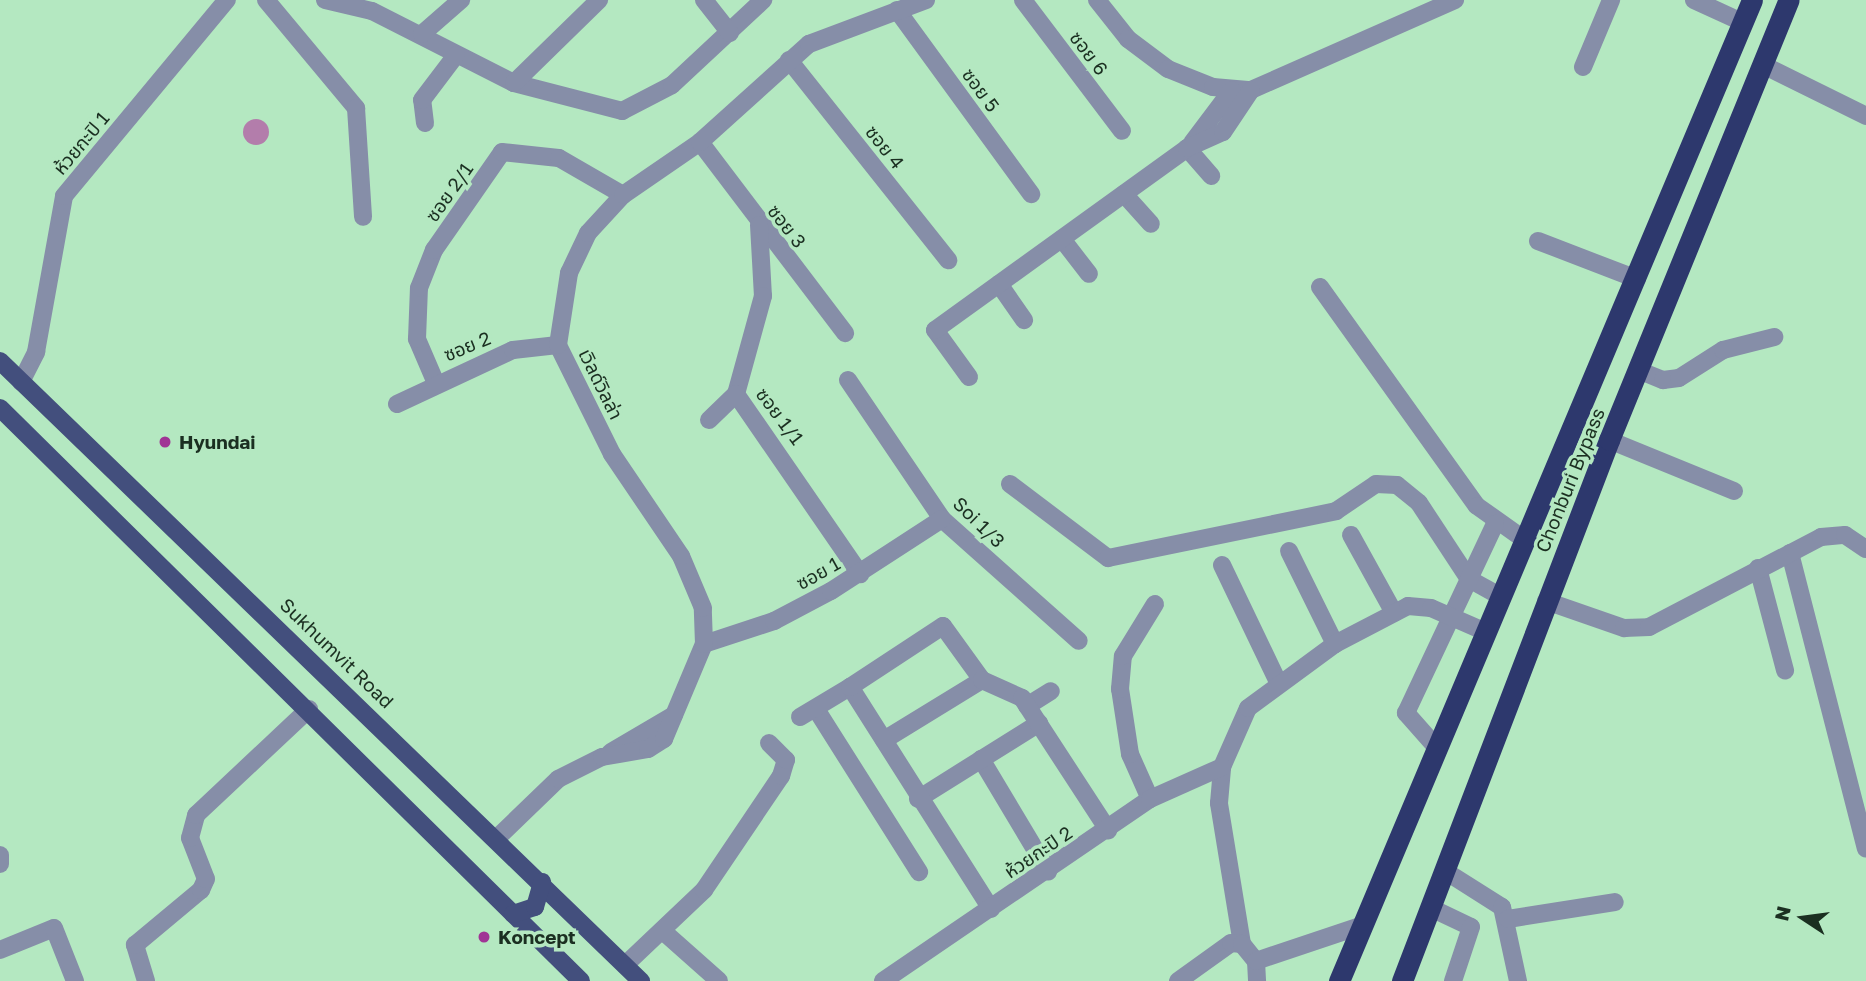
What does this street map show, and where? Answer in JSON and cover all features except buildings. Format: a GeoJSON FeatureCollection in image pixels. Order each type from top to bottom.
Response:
{"type":"FeatureCollection","features":[{"type":"Feature","properties":{"kind":"highway","name":"Chonburi Bypass"},"geometry":{"type":"LineString","coordinates":[[1356,936],[1637,279],[1752,0]]}},
{"type":"Feature","properties":{"kind":"highway","name":"Chonburi Bypass"},"geometry":{"type":"LineString","coordinates":[[1402,981],[1609,440],[1789,0]]}},
{"type":"Feature","properties":{"kind":"highway"},"geometry":{"type":"LineString","coordinates":[[1333,981],[1356,936]]}},
{"type":"Feature","properties":{"kind":"highway"},"geometry":{"type":"LineString","coordinates":[[1339,981],[1356,936]]}},
{"type":"Feature","properties":{"kind":"main road","name":"Sukhumvit Road"},"geometry":{"type":"LineString","coordinates":[[0,361],[497,838],[641,981]]}},
{"type":"Feature","properties":{"kind":"main road"},"geometry":{"type":"LineString","coordinates":[[0,408],[309,709],[580,981]]}},
{"type":"Feature","properties":{"kind":"main road"},"geometry":{"type":"LineString","coordinates":[[513,914],[535,906],[542,883]]}},
{"type":"Feature","properties":{"kind":"street","name":"ห้วยกะปิ 1"},"geometry":{"type":"LineString","coordinates":[[21,382],[36,352],[64,196],[226,0]]}},
{"type":"Feature","properties":{"kind":"street"},"geometry":{"type":"LineString","coordinates":[[266,0],[356,108],[363,217]]}},
{"type":"Feature","properties":{"kind":"street"},"geometry":{"type":"LineString","coordinates":[[325,0],[380,5],[456,55],[514,83],[622,110],[672,85],[763,0]]}},
{"type":"Feature","properties":{"kind":"street"},"geometry":{"type":"LineString","coordinates":[[422,34],[461,0]]}},
{"type":"Feature","properties":{"kind":"street"},"geometry":{"type":"LineString","coordinates":[[514,83],[599,0]]}},
{"type":"Feature","properties":{"kind":"street"},"geometry":{"type":"LineString","coordinates":[[704,0],[730,33]]}},
{"type":"Feature","properties":{"kind":"street","name":"เวิลด์วิลล่า"},"geometry":{"type":"LineString","coordinates":[[497,838],[537,792],[678,712],[704,644],[703,608],[681,556],[612,454],[558,345],[569,273],[588,233],[623,195],[701,142],[809,44],[926,0]]}},
{"type":"Feature","properties":{"kind":"street","name":"ซอย 6"},"geometry":{"type":"LineString","coordinates":[[1023,0],[1122,131]]}},
{"type":"Feature","properties":{"kind":"street"},"geometry":{"type":"LineString","coordinates":[[1097,0],[1128,39],[1168,69],[1232,90],[1251,90],[1455,0]]}},
{"type":"Feature","properties":{"kind":"street"},"geometry":{"type":"LineString","coordinates":[[1583,67],[1611,0]]}},
{"type":"Feature","properties":{"kind":"street"},"geometry":{"type":"LineString","coordinates":[[1694,0],[1742,22]]}},
{"type":"Feature","properties":{"kind":"street","name":"ซอย 5"},"geometry":{"type":"LineString","coordinates":[[897,10],[1031,194]]}},
{"type":"Feature","properties":{"kind":"street"},"geometry":{"type":"LineString","coordinates":[[425,123],[422,100],[456,55]]}},
{"type":"Feature","properties":{"kind":"street","name":"ซอย 4"},"geometry":{"type":"LineString","coordinates":[[789,60],[948,260]]}},
{"type":"Feature","properties":{"kind":"street"},"geometry":{"type":"LineString","coordinates":[[1763,65],[1865,115]]}},
{"type":"Feature","properties":{"kind":"street"},"geometry":{"type":"LineString","coordinates":[[1187,148],[1232,90]]}},
{"type":"Feature","properties":{"kind":"street"},"geometry":{"type":"LineString","coordinates":[[969,377],[935,330],[1187,148],[1223,132],[1251,90]]}},
{"type":"Feature","properties":{"kind":"street","name":"ซอย 3"},"geometry":{"type":"LineString","coordinates":[[701,142],[759,225],[845,333]]}},
{"type":"Feature","properties":{"kind":"street"},"geometry":{"type":"LineString","coordinates":[[1187,148],[1211,176]]}},
{"type":"Feature","properties":{"kind":"street","name":"ซอย 2/1"},"geometry":{"type":"LineString","coordinates":[[435,382],[417,339],[419,288],[434,250],[502,152],[531,150],[559,158],[623,195]]}},
{"type":"Feature","properties":{"kind":"street"},"geometry":{"type":"LineString","coordinates":[[1125,194],[1151,224]]}},
{"type":"Feature","properties":{"kind":"street","name":"ซอย 1/1"},"geometry":{"type":"LineString","coordinates":[[759,225],[763,296],[736,394],[860,574]]}},
{"type":"Feature","properties":{"kind":"street"},"geometry":{"type":"LineString","coordinates":[[1062,239],[1089,274]]}},
{"type":"Feature","properties":{"kind":"street"},"geometry":{"type":"LineString","coordinates":[[1538,241],[1637,279]]}},
{"type":"Feature","properties":{"kind":"street"},"geometry":{"type":"LineString","coordinates":[[999,284],[1024,320]]}},
{"type":"Feature","properties":{"kind":"street"},"geometry":{"type":"LineString","coordinates":[[1320,287],[1495,524],[1525,540]]}},
{"type":"Feature","properties":{"kind":"street"},"geometry":{"type":"LineString","coordinates":[[1638,370],[1679,379],[1723,350],[1774,337]]}},
{"type":"Feature","properties":{"kind":"street","name":"ซอย 2"},"geometry":{"type":"LineString","coordinates":[[397,404],[435,382],[513,350],[558,345]]}},
{"type":"Feature","properties":{"kind":"street","name":"Soi 1/3"},"geometry":{"type":"LineString","coordinates":[[848,380],[942,519],[1079,641]]}},
{"type":"Feature","properties":{"kind":"street"},"geometry":{"type":"LineString","coordinates":[[709,420],[736,394]]}},
{"type":"Feature","properties":{"kind":"street"},"geometry":{"type":"LineString","coordinates":[[1609,440],[1734,491]]}},
{"type":"Feature","properties":{"kind":"street"},"geometry":{"type":"LineString","coordinates":[[1010,484],[1108,558],[1336,511],[1376,484],[1397,485],[1419,503],[1469,579],[1501,597]]}},
{"type":"Feature","properties":{"kind":"street","name":"ซอย 1"},"geometry":{"type":"LineString","coordinates":[[704,644],[774,621],[860,574],[942,519]]}},
{"type":"Feature","properties":{"kind":"street"},"geometry":{"type":"LineString","coordinates":[[1437,748],[1406,713],[1495,524]]}},
{"type":"Feature","properties":{"kind":"street"},"geometry":{"type":"LineString","coordinates":[[1352,535],[1394,613]]}},
{"type":"Feature","properties":{"kind":"street"},"geometry":{"type":"LineString","coordinates":[[1546,601],[1624,628],[1649,627],[1758,568],[1833,536],[1845,536],[1866,549]]}},
{"type":"Feature","properties":{"kind":"street"},"geometry":{"type":"LineString","coordinates":[[1289,551],[1335,644]]}},
{"type":"Feature","properties":{"kind":"street"},"geometry":{"type":"LineString","coordinates":[[1790,553],[1866,848]]}},
{"type":"Feature","properties":{"kind":"street"},"geometry":{"type":"LineString","coordinates":[[1222,565],[1279,684]]}},
{"type":"Feature","properties":{"kind":"street"},"geometry":{"type":"LineString","coordinates":[[1758,568],[1784,670]]}},
{"type":"Feature","properties":{"kind":"street"},"geometry":{"type":"LineString","coordinates":[[1150,799],[1130,754],[1120,689],[1123,656],[1155,604]]}},
{"type":"Feature","properties":{"kind":"street"},"geometry":{"type":"LineString","coordinates":[[1257,981],[1256,961],[1242,944],[1221,833],[1222,767],[1248,708],[1335,644],[1408,607],[1452,616],[1486,632]]}},
{"type":"Feature","properties":{"kind":"street"},"geometry":{"type":"LineString","coordinates":[[919,872],[808,713],[943,626],[982,680],[1027,706],[1108,830]]}},
{"type":"Feature","properties":{"kind":"street"},"geometry":{"type":"LineString","coordinates":[[884,740],[982,680]]}},
{"type":"Feature","properties":{"kind":"street"},"geometry":{"type":"LineString","coordinates":[[850,687],[918,799],[991,909]]}},
{"type":"Feature","properties":{"kind":"street"},"geometry":{"type":"LineString","coordinates":[[1027,706],[1051,691]]}},
{"type":"Feature","properties":{"kind":"street"},"geometry":{"type":"LineString","coordinates":[[146,981],[135,945],[201,890],[206,879],[190,838],[197,815],[309,709]]}},
{"type":"Feature","properties":{"kind":"street"},"geometry":{"type":"LineString","coordinates":[[918,799],[1039,723]]}},
{"type":"Feature","properties":{"kind":"street"},"geometry":{"type":"LineString","coordinates":[[625,965],[665,933],[704,890],[786,768],[769,743]]}},
{"type":"Feature","properties":{"kind":"street"},"geometry":{"type":"LineString","coordinates":[[981,759],[1048,871]]}},
{"type":"Feature","properties":{"kind":"street","name":"ห้วยกะปิ 2"},"geometry":{"type":"LineString","coordinates":[[883,981],[1150,799],[1222,767]]}},
{"type":"Feature","properties":{"kind":"street"},"geometry":{"type":"LineString","coordinates":[[0,855],[0,864]]}},
{"type":"Feature","properties":{"kind":"street"},"geometry":{"type":"LineString","coordinates":[[1446,871],[1490,897],[1508,919],[1518,981]]}},
{"type":"Feature","properties":{"kind":"street"},"geometry":{"type":"LineString","coordinates":[[1508,919],[1615,902]]}},
{"type":"Feature","properties":{"kind":"street"},"geometry":{"type":"LineString","coordinates":[[1431,908],[1464,918],[1471,927],[1453,981]]}},
{"type":"Feature","properties":{"kind":"street"},"geometry":{"type":"LineString","coordinates":[[0,950],[54,929],[75,981]]}},
{"type":"Feature","properties":{"kind":"street"},"geometry":{"type":"LineString","coordinates":[[665,933],[719,981]]}},
{"type":"Feature","properties":{"kind":"street"},"geometry":{"type":"LineString","coordinates":[[1256,961],[1356,936]]}},
{"type":"Feature","properties":{"kind":"street"},"geometry":{"type":"LineString","coordinates":[[1178,981],[1231,943],[1242,944]]}},
{"type":"Feature","properties":{"kind":"shaded area"},"geometry":{"type":"Polygon","coordinates":[[[256,119],[265,123],[269,132],[265,141],[256,145],[247,141],[243,132],[247,123],[256,119]]]}},
{"type":"Feature","properties":{"kind":"place","name":"Hyundai"},"geometry":{"type":"Point","coordinates":[165,442]}},
{"type":"Feature","properties":{"kind":"place","name":"Koncept"},"geometry":{"type":"Point","coordinates":[484,937]}}]}
